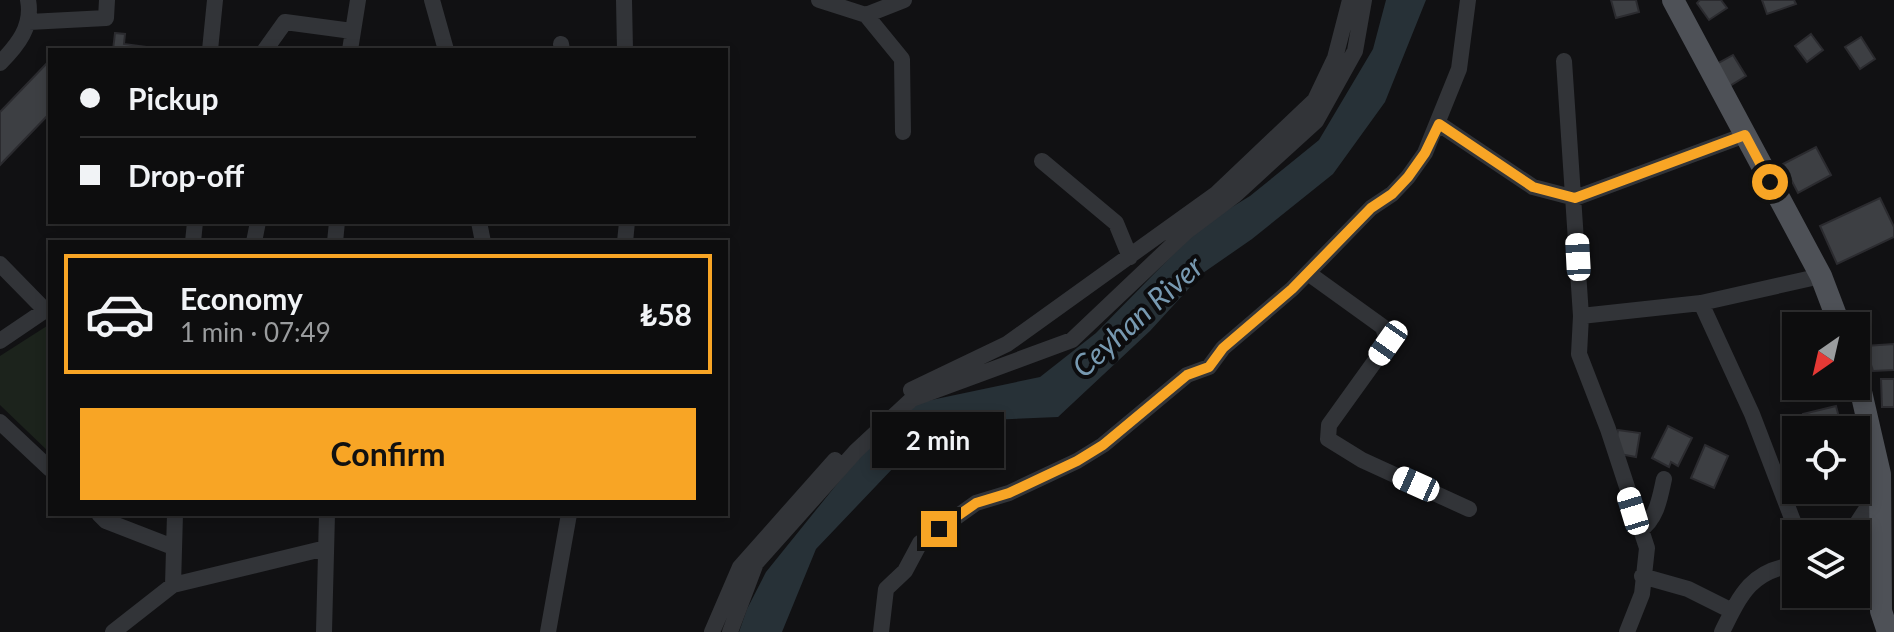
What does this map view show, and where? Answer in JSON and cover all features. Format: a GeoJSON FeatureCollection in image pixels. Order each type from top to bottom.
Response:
{"type":"FeatureCollection","features":[{"type":"Feature","properties":{"kind":"main road"},"geometry":{"type":"LineString","coordinates":[[1673,0],[1821,276],[1835,312]]}},
{"type":"Feature","properties":{"kind":"main road"},"geometry":{"type":"LineString","coordinates":[[1865,400],[1887,473],[1879,500],[1884,621],[1870,632]]}},
{"type":"Feature","properties":{"kind":"street"},"geometry":{"type":"LineString","coordinates":[[0,63],[14,48],[29,22],[28,0]]}},
{"type":"Feature","properties":{"kind":"street"},"geometry":{"type":"LineString","coordinates":[[29,22],[106,18],[107,0]]}},
{"type":"Feature","properties":{"kind":"street"},"geometry":{"type":"LineString","coordinates":[[210,48],[215,0]]}},
{"type":"Feature","properties":{"kind":"street"},"geometry":{"type":"LineString","coordinates":[[350,48],[358,0]]}},
{"type":"Feature","properties":{"kind":"street"},"geometry":{"type":"LineString","coordinates":[[432,0],[445,48]]}},
{"type":"Feature","properties":{"kind":"street"},"geometry":{"type":"LineString","coordinates":[[624,0],[625,48]]}},
{"type":"Feature","properties":{"kind":"street"},"geometry":{"type":"LineString","coordinates":[[819,0],[866,7],[904,0]]}},
{"type":"Feature","properties":{"kind":"street"},"geometry":{"type":"LineString","coordinates":[[712,632],[740,567],[798,499],[873,420],[916,386],[1007,344],[1130,257],[1216,194],[1315,100],[1335,58],[1350,0]]}},
{"type":"Feature","properties":{"kind":"street"},"geometry":{"type":"LineString","coordinates":[[730,632],[756,563],[856,451],[912,399],[1072,340],[1187,231],[1235,195],[1316,121],[1355,51],[1364,0]]}},
{"type":"Feature","properties":{"kind":"street"},"geometry":{"type":"LineString","coordinates":[[881,632],[886,589],[905,571],[920,543],[976,503],[1048,476],[1103,445],[1187,375],[1209,367],[1223,348],[1308,273],[1371,208],[1392,194],[1408,177],[1425,153],[1439,124],[1459,69],[1468,0]]}},
{"type":"Feature","properties":{"kind":"street"},"geometry":{"type":"LineString","coordinates":[[866,7],[902,59],[903,132]]}},
{"type":"Feature","properties":{"kind":"street"},"geometry":{"type":"LineString","coordinates":[[266,48],[285,22],[352,31]]}},
{"type":"Feature","properties":{"kind":"street"},"geometry":{"type":"LineString","coordinates":[[1564,61],[1575,198],[1581,316],[1579,354],[1608,429],[1647,548],[1642,594],[1627,632]]}},
{"type":"Feature","properties":{"kind":"street"},"geometry":{"type":"LineString","coordinates":[[1439,124],[1533,187],[1575,198],[1745,135]]}},
{"type":"Feature","properties":{"kind":"street"},"geometry":{"type":"LineString","coordinates":[[1042,161],[1116,223],[1130,257]]}},
{"type":"Feature","properties":{"kind":"street"},"geometry":{"type":"LineString","coordinates":[[0,264],[48,309],[0,341]]}},
{"type":"Feature","properties":{"kind":"street"},"geometry":{"type":"LineString","coordinates":[[1308,273],[1383,327],[1388,343],[1329,425],[1328,439],[1362,460],[1469,509]]}},
{"type":"Feature","properties":{"kind":"street"},"geometry":{"type":"LineString","coordinates":[[1581,316],[1701,303],[1821,276]]}},
{"type":"Feature","properties":{"kind":"street"},"geometry":{"type":"LineString","coordinates":[[1701,303],[1752,414],[1793,520]]}},
{"type":"Feature","properties":{"kind":"street"},"geometry":{"type":"LineString","coordinates":[[0,422],[48,467]]}},
{"type":"Feature","properties":{"kind":"street"},"geometry":{"type":"LineString","coordinates":[[1640,530],[1648,525],[1658,505],[1664,479]]}},
{"type":"Feature","properties":{"kind":"street"},"geometry":{"type":"LineString","coordinates":[[1859,520],[1879,500]]}},
{"type":"Feature","properties":{"kind":"street"},"geometry":{"type":"LineString","coordinates":[[101,516],[106,521],[173,547]]}},
{"type":"Feature","properties":{"kind":"street"},"geometry":{"type":"LineString","coordinates":[[173,585],[175,516]]}},
{"type":"Feature","properties":{"kind":"street"},"geometry":{"type":"LineString","coordinates":[[324,632],[327,516]]}},
{"type":"Feature","properties":{"kind":"street"},"geometry":{"type":"LineString","coordinates":[[548,632],[569,516]]}},
{"type":"Feature","properties":{"kind":"street"},"geometry":{"type":"LineString","coordinates":[[113,632],[173,585],[326,548]]}},
{"type":"Feature","properties":{"kind":"street"},"geometry":{"type":"LineString","coordinates":[[1722,632],[1749,584],[1775,567],[1782,566]]}},
{"type":"Feature","properties":{"kind":"street"},"geometry":{"type":"LineString","coordinates":[[1642,576],[1688,589],[1732,611]]}},
{"type":"Feature","properties":{"kind":"shaded area"},"geometry":{"type":"Polygon","coordinates":[[[48,325],[48,451],[0,405],[0,356],[48,325]]]}},
{"type":"Feature","properties":{"kind":"water","name":"Ceyhan River"},"geometry":{"type":"Polygon","coordinates":[[[1386,0],[1426,0],[1385,102],[1333,174],[1252,239],[1203,273],[1150,331],[1058,417],[967,421],[916,444],[816,549],[782,632],[739,632],[766,572],[866,448],[917,403],[1040,377],[1096,333],[1201,226],[1250,196],[1319,140],[1373,49],[1386,0]]]}},
{"type":"Feature","properties":{"kind":"building"},"geometry":{"type":"Polygon","coordinates":[[[1611,0],[1636,0],[1639,12],[1616,18],[1611,0]]]}},
{"type":"Feature","properties":{"kind":"building"},"geometry":{"type":"Polygon","coordinates":[[[1700,0],[1721,0],[1727,8],[1709,20],[1697,3],[1700,0]]]}},
{"type":"Feature","properties":{"kind":"building"},"geometry":{"type":"Polygon","coordinates":[[[1762,0],[1794,0],[1796,4],[1767,14],[1762,0]]]}},
{"type":"Feature","properties":{"kind":"building"},"geometry":{"type":"Polygon","coordinates":[[[115,33],[125,34],[124,44],[154,48],[113,48],[115,33]]]}},
{"type":"Feature","properties":{"kind":"building"},"geometry":{"type":"Polygon","coordinates":[[[1811,34],[1823,50],[1807,62],[1795,46],[1811,34]]]}},
{"type":"Feature","properties":{"kind":"building"},"geometry":{"type":"Polygon","coordinates":[[[1861,37],[1875,59],[1860,69],[1845,47],[1861,37]]]}},
{"type":"Feature","properties":{"kind":"building"},"geometry":{"type":"Polygon","coordinates":[[[1733,55],[1746,76],[1728,87],[1715,65],[1733,55]]]}},
{"type":"Feature","properties":{"kind":"building"},"geometry":{"type":"Polygon","coordinates":[[[48,62],[48,115],[0,165],[0,112],[48,62]]]}},
{"type":"Feature","properties":{"kind":"building"},"geometry":{"type":"Polygon","coordinates":[[[1816,147],[1831,175],[1798,193],[1783,164],[1816,147]]]}},
{"type":"Feature","properties":{"kind":"building"},"geometry":{"type":"Polygon","coordinates":[[[1880,198],[1894,227],[1894,237],[1837,264],[1820,226],[1880,198]]]}},
{"type":"Feature","properties":{"kind":"building"},"geometry":{"type":"Polygon","coordinates":[[[1894,344],[1894,370],[1873,371],[1870,346],[1894,344]]]}},
{"type":"Feature","properties":{"kind":"building"},"geometry":{"type":"Polygon","coordinates":[[[1881,379],[1894,379],[1894,407],[1882,407],[1881,379]]]}},
{"type":"Feature","properties":{"kind":"building"},"geometry":{"type":"Polygon","coordinates":[[[1836,406],[1839,416],[1804,416],[1836,406]]]}},
{"type":"Feature","properties":{"kind":"building"},"geometry":{"type":"Polygon","coordinates":[[[1668,426],[1692,438],[1678,466],[1671,462],[1669,467],[1652,458],[1668,426]]]}},
{"type":"Feature","properties":{"kind":"building"},"geometry":{"type":"Polygon","coordinates":[[[1618,430],[1640,433],[1636,457],[1614,453],[1618,430]]]}},
{"type":"Feature","properties":{"kind":"building"},"geometry":{"type":"Polygon","coordinates":[[[1705,445],[1728,456],[1714,488],[1691,478],[1705,445]]]}},
{"type":"Feature","properties":{"kind":"route"},"geometry":{"type":"LineString","coordinates":[[939,529],[976,503],[1009,493],[1077,461],[1103,445],[1187,375],[1209,367],[1223,348],[1292,289],[1371,208],[1392,194],[1425,153],[1439,124],[1533,187],[1575,198],[1745,135],[1770,182]]}}]}
